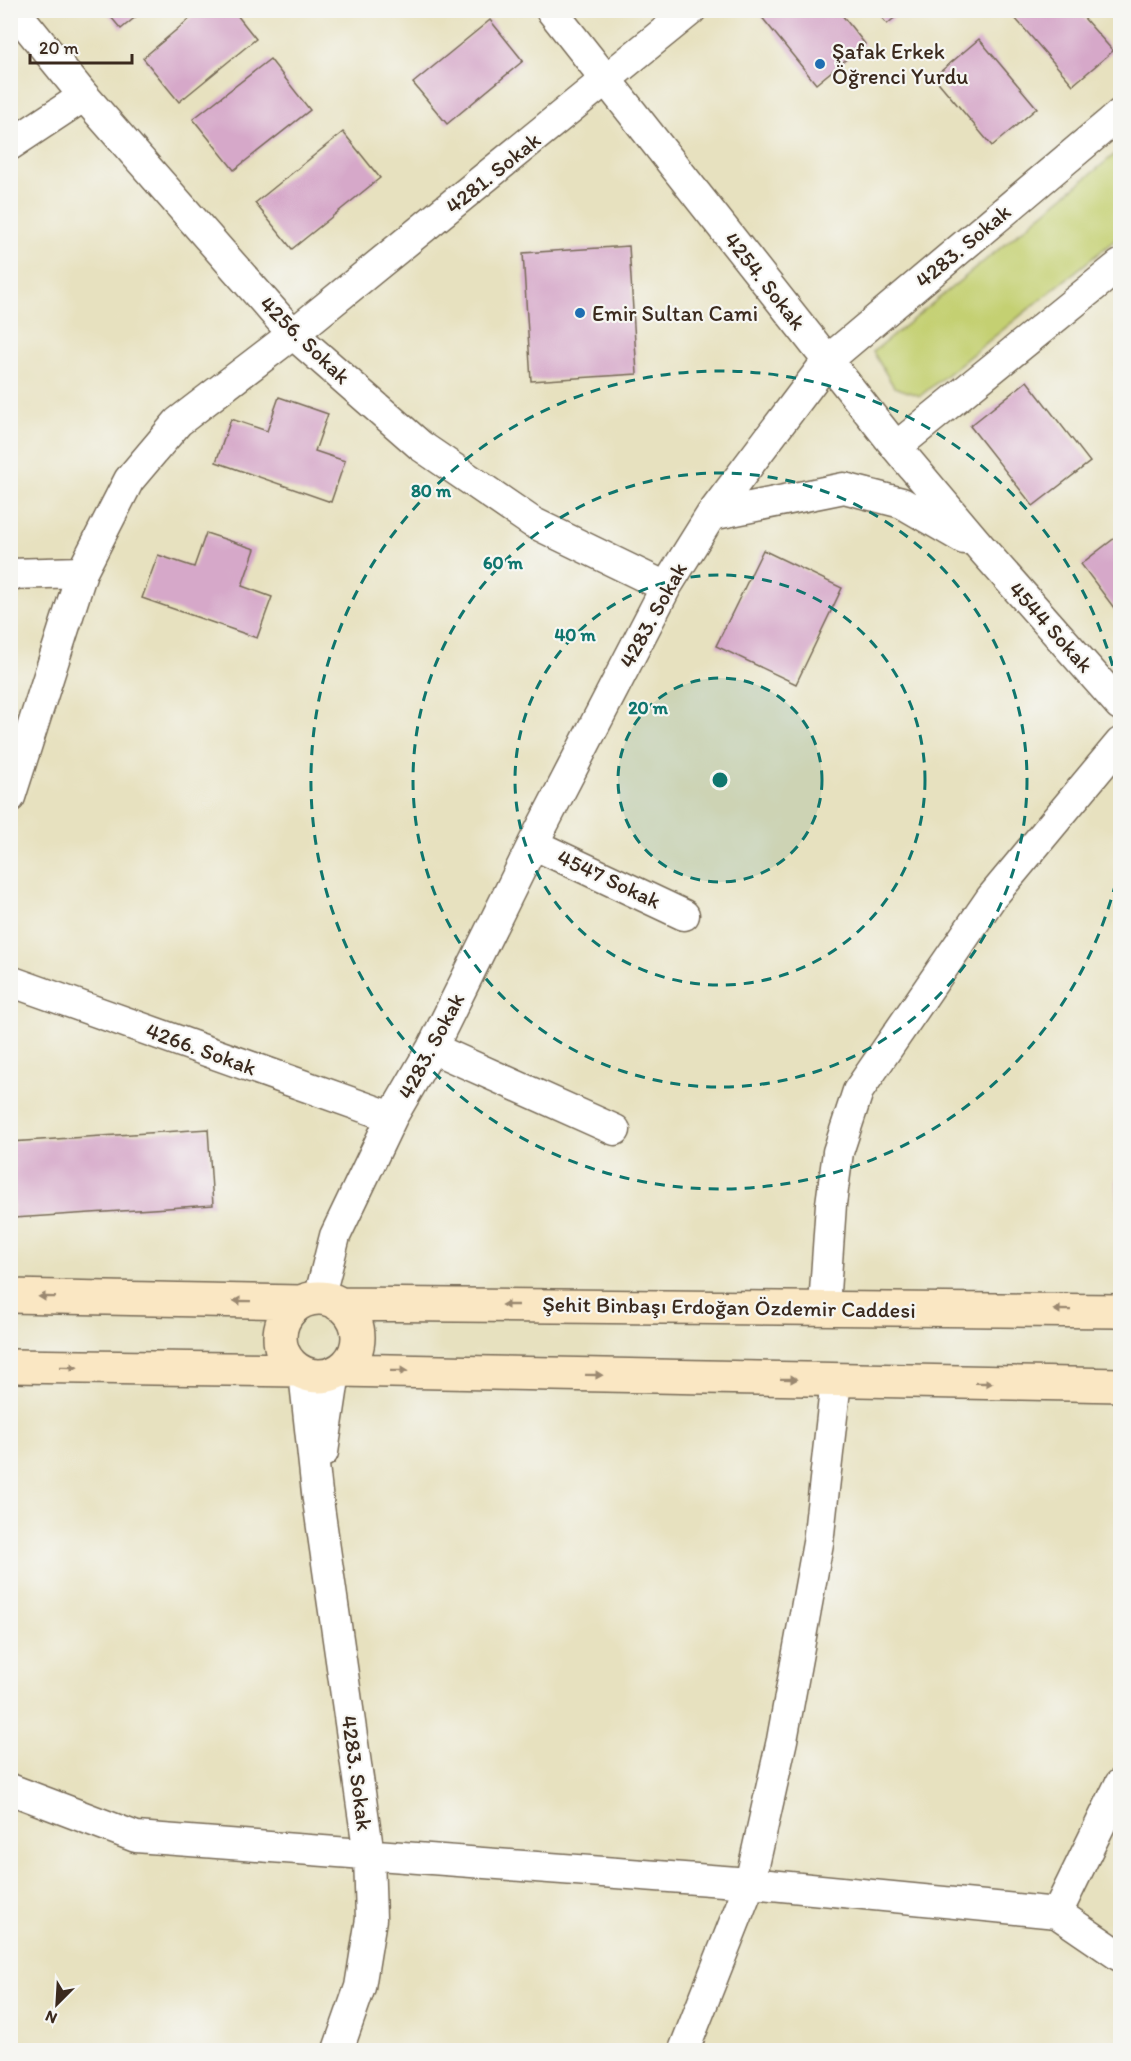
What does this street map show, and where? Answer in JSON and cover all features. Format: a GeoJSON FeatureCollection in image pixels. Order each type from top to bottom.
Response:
{"type":"FeatureCollection","features":[{"type":"Feature","properties":{"kind":"main road","name":"Şehit Binbaşı Erdoğan Özdemir Caddesi"},"geometry":{"type":"LineString","coordinates":[[10,1296],[319,1302],[1120,1311]]}},
{"type":"Feature","properties":{"kind":"main road"},"geometry":{"type":"LineString","coordinates":[[319,1302],[349,1312],[358,1336],[351,1361],[319,1371],[293,1367],[285,1357],[280,1332],[291,1310],[319,1302]]}},
{"type":"Feature","properties":{"kind":"main road"},"geometry":{"type":"LineString","coordinates":[[10,1366],[1120,1385]]}},
{"type":"Feature","properties":{"kind":"street","name":"4256. Sokak"},"geometry":{"type":"LineString","coordinates":[[14,10],[84,96],[293,334],[421,446],[532,522],[666,587]]}},
{"type":"Feature","properties":{"kind":"street","name":"4254. Sokak"},"geometry":{"type":"LineString","coordinates":[[551,10],[896,447],[982,549]]}},
{"type":"Feature","properties":{"kind":"street","name":"4281. Sokak"},"geometry":{"type":"LineString","coordinates":[[10,797],[82,572],[129,480],[178,422],[293,334],[691,10]]}},
{"type":"Feature","properties":{"kind":"street"},"geometry":{"type":"LineString","coordinates":[[10,145],[84,96]]}},
{"type":"Feature","properties":{"kind":"street","name":"4283. Sokak"},"geometry":{"type":"LineString","coordinates":[[319,1302],[335,1236],[392,1117],[432,1048],[533,844],[666,587],[711,515],[828,360],[1120,114]]}},
{"type":"Feature","properties":{"kind":"street"},"geometry":{"type":"LineString","coordinates":[[896,447],[1120,265]]}},
{"type":"Feature","properties":{"kind":"street"},"geometry":{"type":"LineString","coordinates":[[711,515],[844,488],[902,503],[982,549]]}},
{"type":"Feature","properties":{"kind":"street","name":"4544 Sokak"},"geometry":{"type":"LineString","coordinates":[[982,549],[1120,705]]}},
{"type":"Feature","properties":{"kind":"street"},"geometry":{"type":"LineString","coordinates":[[10,574],[82,572]]}},
{"type":"Feature","properties":{"kind":"street"},"geometry":{"type":"LineString","coordinates":[[824,1307],[831,1204],[837,1163],[858,1091],[991,898],[1120,743]]}},
{"type":"Feature","properties":{"kind":"street","name":"4547 Sokak"},"geometry":{"type":"LineString","coordinates":[[533,844],[684,915]]}},
{"type":"Feature","properties":{"kind":"street","name":"4266. Sokak"},"geometry":{"type":"LineString","coordinates":[[10,981],[392,1117]]}},
{"type":"Feature","properties":{"kind":"street"},"geometry":{"type":"LineString","coordinates":[[432,1048],[615,1130]]}},
{"type":"Feature","properties":{"kind":"street","name":"4283. Sokak"},"geometry":{"type":"LineString","coordinates":[[319,1371],[317,1493],[369,1855],[371,1919],[360,1987],[338,2050]]}},
{"type":"Feature","properties":{"kind":"street"},"geometry":{"type":"LineString","coordinates":[[684,2050],[750,1883],[782,1740],[818,1543],[836,1380]]}},
{"type":"Feature","properties":{"kind":"street"},"geometry":{"type":"LineString","coordinates":[[1057,1912],[1120,1784]]}},
{"type":"Feature","properties":{"kind":"street"},"geometry":{"type":"LineString","coordinates":[[10,1789],[136,1837],[750,1883],[1057,1912],[1120,1956]]}},
{"type":"Feature","properties":{"kind":"green space"},"geometry":{"type":"Polygon","coordinates":[[[1120,150],[1120,236],[920,396],[894,387],[873,352],[1120,150]]]}},
{"type":"Feature","properties":{"kind":"building"},"geometry":{"type":"Polygon","coordinates":[[[105,10],[144,10],[121,29],[105,10]]]}},
{"type":"Feature","properties":{"kind":"building"},"geometry":{"type":"Polygon","coordinates":[[[200,10],[233,10],[256,39],[179,102],[143,58],[200,10]]]}},
{"type":"Feature","properties":{"kind":"building","name":"Şafak Erkek Öğrenci Yurdu"},"geometry":{"type":"Polygon","coordinates":[[[756,10],[838,10],[865,44],[816,84],[756,10]]]}},
{"type":"Feature","properties":{"kind":"building"},"geometry":{"type":"Polygon","coordinates":[[[875,10],[904,10],[887,24],[875,10]]]}},
{"type":"Feature","properties":{"kind":"building"},"geometry":{"type":"Polygon","coordinates":[[[1008,10],[1077,10],[1113,51],[1073,85],[1008,10]]]}},
{"type":"Feature","properties":{"kind":"building"},"geometry":{"type":"Polygon","coordinates":[[[490,20],[523,61],[447,124],[413,83],[490,20]]]}},
{"type":"Feature","properties":{"kind":"building"},"geometry":{"type":"Polygon","coordinates":[[[979,39],[1037,108],[992,146],[934,77],[979,39]]]}},
{"type":"Feature","properties":{"kind":"building"},"geometry":{"type":"Polygon","coordinates":[[[270,59],[310,110],[234,170],[193,119],[270,59]]]}},
{"type":"Feature","properties":{"kind":"building"},"geometry":{"type":"Polygon","coordinates":[[[343,132],[380,178],[292,249],[255,203],[343,132]]]}},
{"type":"Feature","properties":{"kind":"building","name":"Emir Sultan Cami"},"geometry":{"type":"Polygon","coordinates":[[[629,246],[637,374],[531,381],[523,253],[629,246]]]}},
{"type":"Feature","properties":{"kind":"building"},"geometry":{"type":"Polygon","coordinates":[[[1027,381],[1090,462],[1033,506],[970,426],[1027,381]]]}},
{"type":"Feature","properties":{"kind":"building"},"geometry":{"type":"Polygon","coordinates":[[[279,397],[328,414],[315,451],[345,461],[331,502],[216,462],[231,419],[267,431],[279,397]]]}},
{"type":"Feature","properties":{"kind":"building"},"geometry":{"type":"Polygon","coordinates":[[[206,533],[255,549],[242,586],[272,597],[257,638],[142,598],[158,555],[194,567],[206,533]]]}},
{"type":"Feature","properties":{"kind":"building"},"geometry":{"type":"Polygon","coordinates":[[[1120,534],[1120,616],[1081,564],[1120,534]]]}},
{"type":"Feature","properties":{"kind":"building"},"geometry":{"type":"Polygon","coordinates":[[[763,550],[842,588],[796,684],[716,646],[763,550]]]}},
{"type":"Feature","properties":{"kind":"building"},"geometry":{"type":"Polygon","coordinates":[[[208,1129],[213,1205],[14,1218],[10,1142],[208,1129]]]}},
{"type":"Feature","properties":{"kind":"building"},"geometry":{"type":"Polygon","coordinates":[[[1120,1173],[1120,1223],[1119,1223],[1116,1179],[1120,1173]]]}},
{"type":"Feature","properties":{"kind":"place","name":"Şafak Erkek Öğrenci Yurdu"},"geometry":{"type":"Point","coordinates":[820,64]}},
{"type":"Feature","properties":{"kind":"place","name":"Emir Sultan Cami"},"geometry":{"type":"Point","coordinates":[580,313]}}]}
